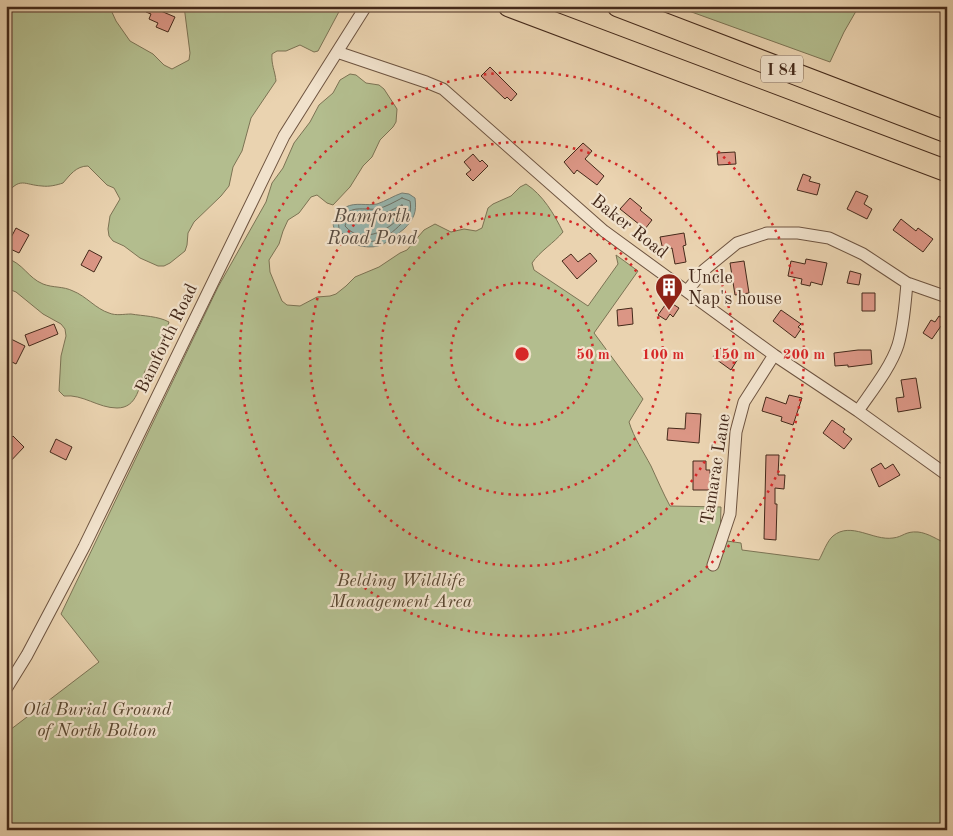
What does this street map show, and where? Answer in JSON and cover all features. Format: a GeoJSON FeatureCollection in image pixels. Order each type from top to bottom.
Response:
{"type":"FeatureCollection","features":[{"type":"Feature","properties":{"kind":"highway","name":"I 84"},"geometry":{"type":"LineString","coordinates":[[509,6],[947,171]]}},
{"type":"Feature","properties":{"kind":"highway","name":"I 84"},"geometry":{"type":"LineString","coordinates":[[618,6],[947,132]]}},
{"type":"Feature","properties":{"kind":"street","name":"Bamforth Road"},"geometry":{"type":"LineString","coordinates":[[6,689],[27,655],[84,547],[284,136],[366,6]]}},
{"type":"Feature","properties":{"kind":"street","name":"Baker Road"},"geometry":{"type":"LineString","coordinates":[[337,52],[443,89],[604,231],[774,355],[858,411],[947,475]]}},
{"type":"Feature","properties":{"kind":"street"},"geometry":{"type":"LineString","coordinates":[[687,292],[704,270],[737,243],[767,234],[798,233],[829,238],[863,254],[907,283],[947,297]]}},
{"type":"Feature","properties":{"kind":"street"},"geometry":{"type":"LineString","coordinates":[[858,411],[889,364],[897,346],[902,325],[907,283]]}},
{"type":"Feature","properties":{"kind":"street","name":"Tamarac Lane"},"geometry":{"type":"LineString","coordinates":[[713,565],[730,514],[736,432],[744,402],[774,355]]}},
{"type":"Feature","properties":{"kind":"green space"},"geometry":{"type":"Polygon","coordinates":[[[6,6],[115,6],[111,10],[130,41],[153,54],[164,65],[172,69],[189,60],[190,53],[184,6],[342,6],[318,51],[314,52],[300,45],[272,54],[276,81],[251,118],[242,151],[233,167],[229,186],[194,222],[188,233],[185,251],[170,263],[158,266],[140,258],[124,246],[113,241],[109,236],[110,216],[120,199],[114,188],[107,185],[88,166],[77,169],[63,183],[47,186],[22,183],[15,185],[6,195],[6,6]]]}},
{"type":"Feature","properties":{"kind":"green space"},"geometry":{"type":"Polygon","coordinates":[[[675,6],[859,6],[830,62],[675,6]]]}},
{"type":"Feature","properties":{"kind":"green space","name":"Belding Wildlife Management Area"},"geometry":{"type":"Polygon","coordinates":[[[350,74],[356,75],[366,83],[379,85],[384,89],[397,109],[396,122],[380,140],[372,157],[363,166],[350,187],[333,205],[317,195],[311,197],[299,213],[288,220],[279,244],[269,260],[270,272],[282,301],[287,305],[300,306],[317,297],[336,294],[355,277],[379,267],[407,250],[424,230],[435,224],[451,232],[464,229],[476,231],[482,228],[488,208],[511,196],[526,184],[543,199],[563,232],[535,259],[532,263],[534,270],[588,306],[618,264],[616,255],[638,271],[594,333],[643,399],[629,422],[670,506],[721,507],[720,540],[741,543],[742,550],[819,560],[831,538],[847,530],[885,538],[918,532],[947,544],[947,830],[6,830],[6,733],[99,662],[61,614],[218,287],[266,202],[272,183],[283,168],[294,143],[310,122],[319,105],[333,93],[340,80],[350,74]]]}},
{"type":"Feature","properties":{"kind":"green space"},"geometry":{"type":"Polygon","coordinates":[[[6,258],[17,263],[38,281],[73,291],[109,313],[160,318],[169,322],[160,347],[145,371],[134,400],[124,407],[117,408],[103,406],[78,397],[64,396],[59,391],[61,356],[66,336],[65,329],[61,324],[43,314],[16,292],[6,288],[6,258]]]}},
{"type":"Feature","properties":{"kind":"water","name":"Bamforth Road Pond"},"geometry":{"type":"Polygon","coordinates":[[[402,193],[409,194],[415,198],[416,207],[414,215],[404,229],[385,243],[368,247],[358,245],[340,237],[335,230],[333,223],[337,215],[346,207],[377,204],[402,193]]]}},
{"type":"Feature","properties":{"kind":"building"},"geometry":{"type":"Polygon","coordinates":[[[149,6],[175,17],[168,32],[156,27],[158,23],[149,19],[151,14],[146,12],[149,6]]]}},
{"type":"Feature","properties":{"kind":"building"},"geometry":{"type":"Polygon","coordinates":[[[490,67],[517,94],[511,101],[507,97],[505,99],[481,76],[490,67]]]}},
{"type":"Feature","properties":{"kind":"building"},"geometry":{"type":"Polygon","coordinates":[[[583,143],[592,151],[585,159],[604,176],[597,185],[577,170],[574,174],[564,162],[583,143]]]}},
{"type":"Feature","properties":{"kind":"building"},"geometry":{"type":"Polygon","coordinates":[[[735,152],[736,164],[718,165],[717,153],[735,152]]]}},
{"type":"Feature","properties":{"kind":"building"},"geometry":{"type":"Polygon","coordinates":[[[473,154],[480,162],[482,160],[488,166],[473,181],[466,174],[471,170],[464,162],[473,154]]]}},
{"type":"Feature","properties":{"kind":"building"},"geometry":{"type":"Polygon","coordinates":[[[803,174],[811,177],[809,181],[820,184],[817,195],[797,190],[803,174]]]}},
{"type":"Feature","properties":{"kind":"building"},"geometry":{"type":"Polygon","coordinates":[[[856,191],[868,196],[864,204],[872,209],[867,219],[847,209],[856,191]]]}},
{"type":"Feature","properties":{"kind":"building"},"geometry":{"type":"Polygon","coordinates":[[[630,198],[652,220],[645,229],[620,209],[630,198]]]}},
{"type":"Feature","properties":{"kind":"building"},"geometry":{"type":"Polygon","coordinates":[[[901,219],[916,231],[918,228],[933,239],[923,252],[893,230],[901,219]]]}},
{"type":"Feature","properties":{"kind":"building"},"geometry":{"type":"Polygon","coordinates":[[[16,228],[29,235],[19,253],[6,247],[16,228]]]}},
{"type":"Feature","properties":{"kind":"building"},"geometry":{"type":"Polygon","coordinates":[[[684,233],[686,245],[683,246],[686,262],[675,264],[672,248],[663,250],[660,237],[684,233]]]}},
{"type":"Feature","properties":{"kind":"building"},"geometry":{"type":"Polygon","coordinates":[[[89,250],[102,257],[94,272],[81,265],[89,250]]]}},
{"type":"Feature","properties":{"kind":"building"},"geometry":{"type":"Polygon","coordinates":[[[590,253],[597,261],[577,279],[562,261],[571,254],[578,262],[590,253]]]}},
{"type":"Feature","properties":{"kind":"building"},"geometry":{"type":"Polygon","coordinates":[[[806,259],[827,263],[822,285],[811,282],[810,286],[801,284],[802,279],[788,276],[791,261],[805,264],[806,259]]]}},
{"type":"Feature","properties":{"kind":"building"},"geometry":{"type":"Polygon","coordinates":[[[744,261],[749,293],[735,295],[730,263],[744,261]]]}},
{"type":"Feature","properties":{"kind":"building"},"geometry":{"type":"Polygon","coordinates":[[[850,271],[861,274],[859,285],[847,283],[850,271]]]}},
{"type":"Feature","properties":{"kind":"building"},"geometry":{"type":"Polygon","coordinates":[[[862,293],[875,293],[875,311],[862,311],[862,293]]]}},
{"type":"Feature","properties":{"kind":"building","name":"Uncle Nap's house"},"geometry":{"type":"Polygon","coordinates":[[[668,301],[679,308],[673,317],[670,314],[666,320],[658,315],[668,301]]]}},
{"type":"Feature","properties":{"kind":"building"},"geometry":{"type":"Polygon","coordinates":[[[632,308],[633,324],[618,326],[617,310],[632,308]]]}},
{"type":"Feature","properties":{"kind":"building"},"geometry":{"type":"Polygon","coordinates":[[[781,310],[801,324],[798,327],[801,329],[795,338],[773,321],[781,310]]]}},
{"type":"Feature","properties":{"kind":"building"},"geometry":{"type":"Polygon","coordinates":[[[939,316],[947,321],[932,339],[923,333],[931,320],[935,322],[939,316]]]}},
{"type":"Feature","properties":{"kind":"building"},"geometry":{"type":"Polygon","coordinates":[[[54,324],[58,334],[29,346],[25,335],[54,324]]]}},
{"type":"Feature","properties":{"kind":"building"},"geometry":{"type":"Polygon","coordinates":[[[11,339],[25,346],[16,364],[6,359],[6,347],[11,339]]]}},
{"type":"Feature","properties":{"kind":"building"},"geometry":{"type":"Polygon","coordinates":[[[720,348],[728,354],[731,350],[739,357],[731,370],[713,357],[720,348]]]}},
{"type":"Feature","properties":{"kind":"building"},"geometry":{"type":"Polygon","coordinates":[[[871,350],[872,364],[848,367],[848,365],[835,366],[834,353],[871,350]]]}},
{"type":"Feature","properties":{"kind":"building"},"geometry":{"type":"Polygon","coordinates":[[[916,378],[921,408],[898,412],[896,398],[904,397],[901,380],[916,378]]]}},
{"type":"Feature","properties":{"kind":"building"},"geometry":{"type":"Polygon","coordinates":[[[789,395],[802,398],[793,425],[781,421],[782,417],[762,411],[766,397],[786,404],[789,395]]]}},
{"type":"Feature","properties":{"kind":"building"},"geometry":{"type":"Polygon","coordinates":[[[686,413],[701,414],[699,443],[667,440],[668,428],[685,429],[686,413]]]}},
{"type":"Feature","properties":{"kind":"building"},"geometry":{"type":"Polygon","coordinates":[[[832,420],[845,429],[843,432],[852,439],[844,449],[823,433],[832,420]]]}},
{"type":"Feature","properties":{"kind":"building"},"geometry":{"type":"Polygon","coordinates":[[[13,436],[24,447],[6,466],[6,443],[13,436]]]}},
{"type":"Feature","properties":{"kind":"building"},"geometry":{"type":"Polygon","coordinates":[[[56,439],[72,447],[66,460],[50,452],[56,439]]]}},
{"type":"Feature","properties":{"kind":"building"},"geometry":{"type":"Polygon","coordinates":[[[766,455],[779,455],[778,475],[785,475],[784,489],[775,488],[775,504],[777,504],[776,540],[764,539],[766,455]]]}},
{"type":"Feature","properties":{"kind":"building"},"geometry":{"type":"Polygon","coordinates":[[[693,461],[706,461],[706,470],[710,470],[710,490],[693,490],[693,461]]]}},
{"type":"Feature","properties":{"kind":"building"},"geometry":{"type":"Polygon","coordinates":[[[881,463],[885,469],[893,464],[900,475],[879,487],[871,469],[881,463]]]}},
{"type":"Feature","properties":{"kind":"place","name":"Uncle Nap's house"},"geometry":{"type":"Point","coordinates":[669,311]}},
{"type":"Feature","properties":{"kind":"park label","name":"Old Burial Ground of North Bolton"},"geometry":{"type":"Point","coordinates":[97,720]}}]}
